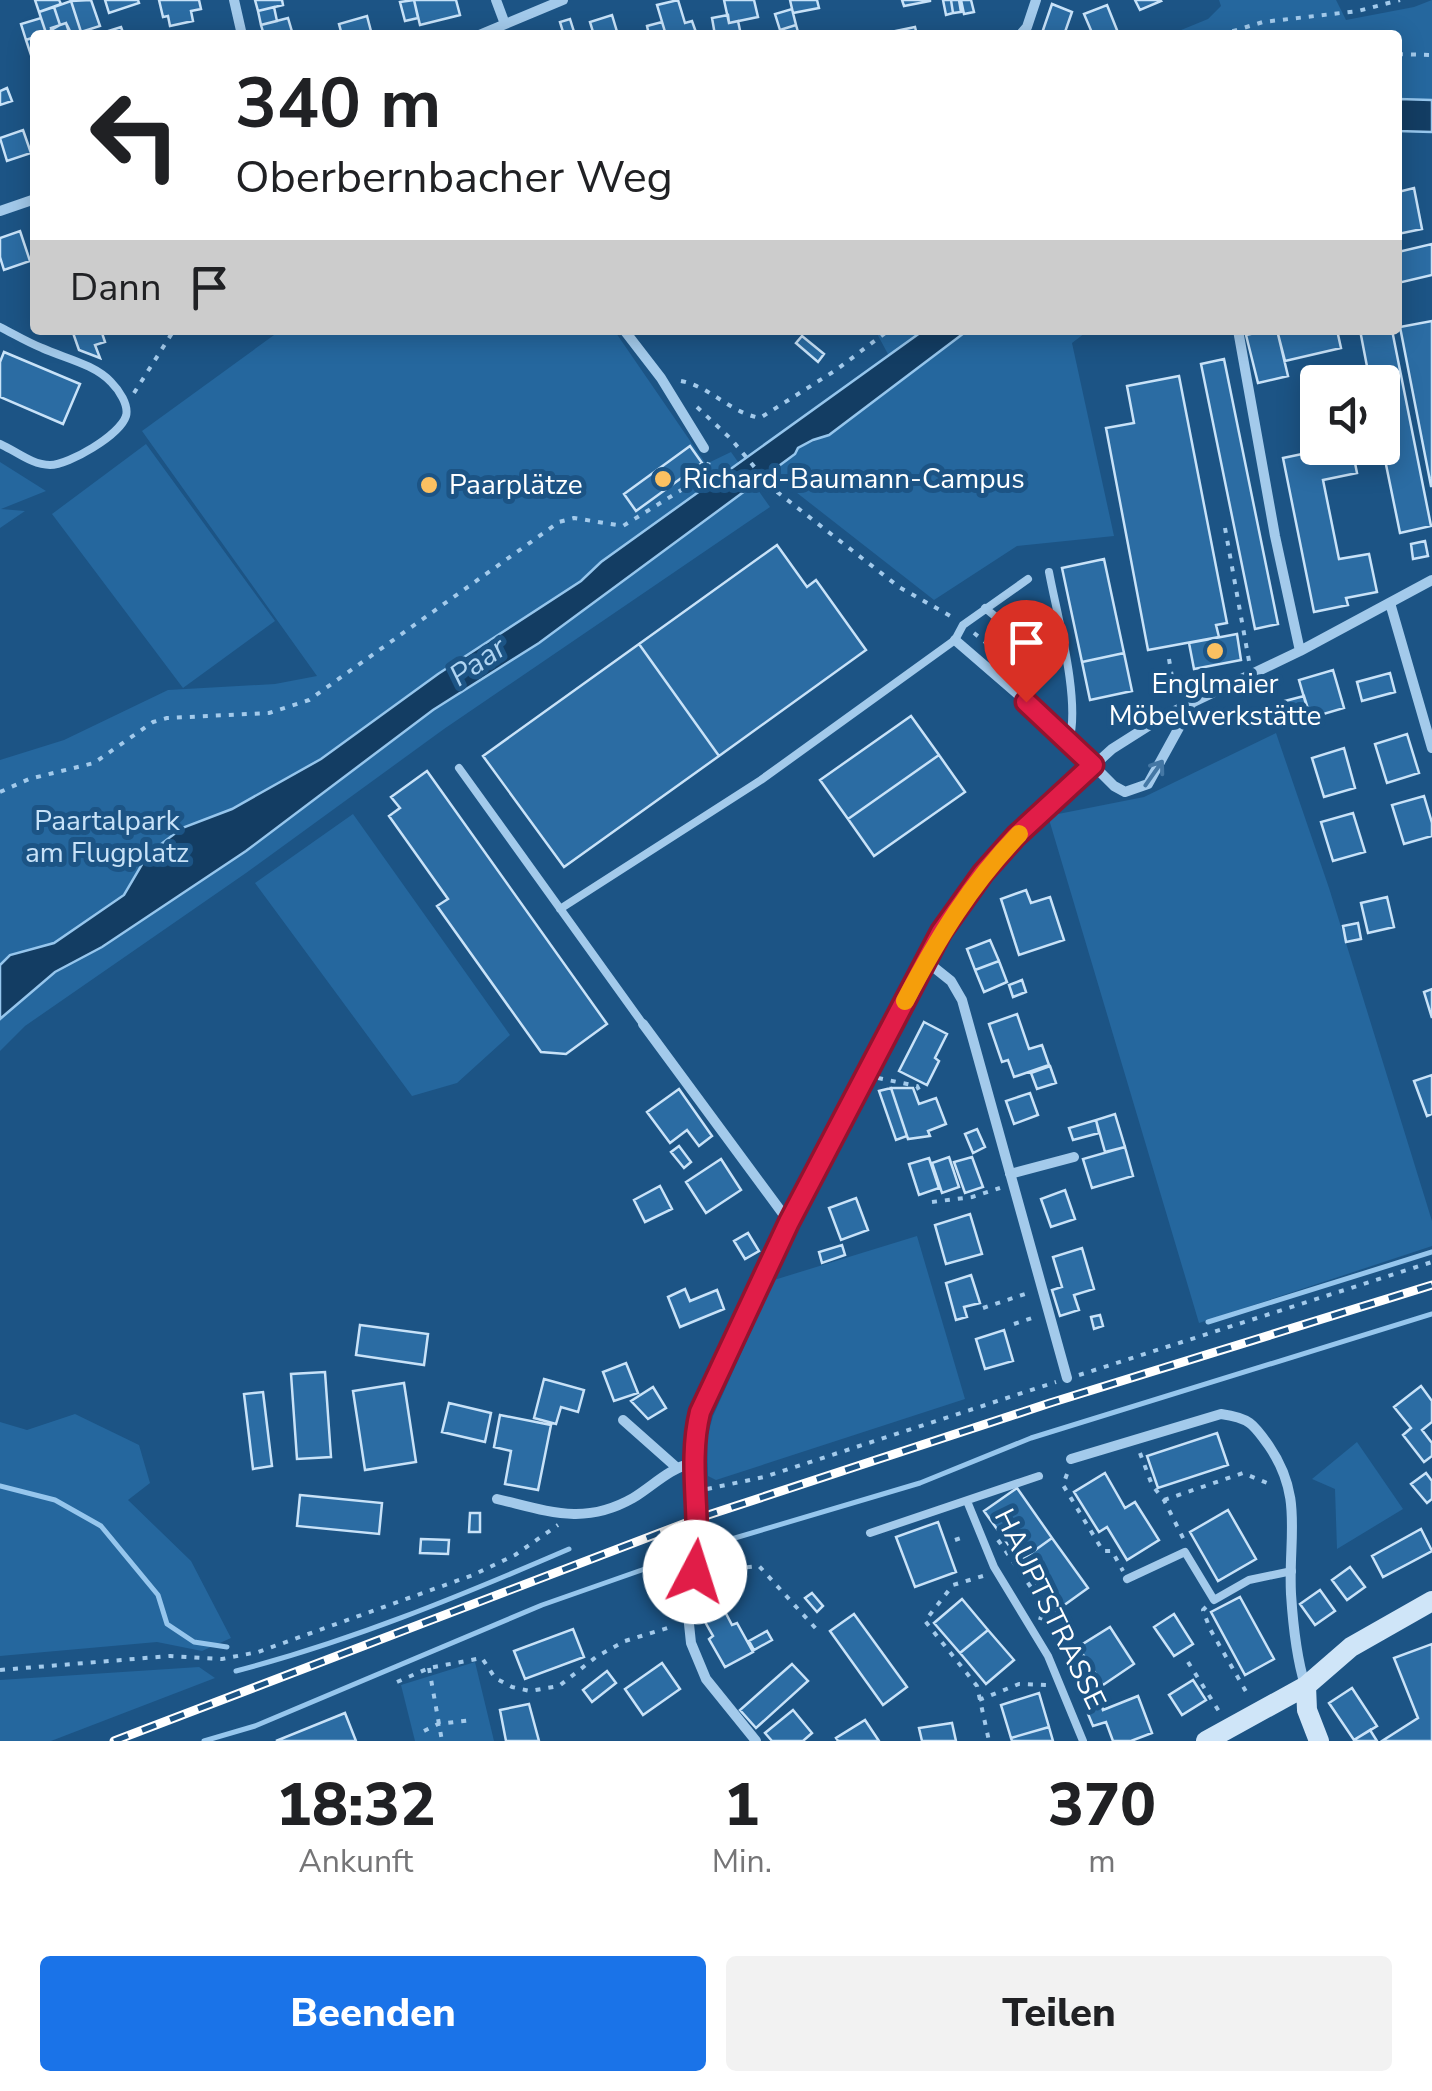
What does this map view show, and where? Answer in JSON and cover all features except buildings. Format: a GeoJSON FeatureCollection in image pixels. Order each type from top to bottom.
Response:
{"type":"FeatureCollection","features":[{"type":"Feature","properties":{"kind":"main road"},"geometry":{"type":"LineString","coordinates":[[1206,1741],[1306,1686],[1336,1657],[1432,1601]]}},
{"type":"Feature","properties":{"kind":"main road"},"geometry":{"type":"LineString","coordinates":[[1306,1686],[1307,1710],[1320,1741]]}},
{"type":"Feature","properties":{"kind":"street"},"geometry":{"type":"LineString","coordinates":[[234,0],[241,30]]}},
{"type":"Feature","properties":{"kind":"street"},"geometry":{"type":"LineString","coordinates":[[496,0],[500,29],[563,0]]}},
{"type":"Feature","properties":{"kind":"street"},"geometry":{"type":"LineString","coordinates":[[1024,30],[1036,0]]}},
{"type":"Feature","properties":{"kind":"street"},"geometry":{"type":"LineString","coordinates":[[0,211],[30,201]]}},
{"type":"Feature","properties":{"kind":"street"},"geometry":{"type":"LineString","coordinates":[[628,335],[661,378],[704,448]]}},
{"type":"Feature","properties":{"kind":"street"},"geometry":{"type":"LineString","coordinates":[[1239,335],[1300,651]]}},
{"type":"Feature","properties":{"kind":"street"},"geometry":{"type":"LineString","coordinates":[[756,1741],[706,1679],[696,1660],[688,1624],[700,1538],[693,1441],[700,1412],[789,1222],[941,932],[983,873],[1016,836],[1093,765],[1137,732],[1432,580]]}},
{"type":"Feature","properties":{"kind":"street"},"geometry":{"type":"LineString","coordinates":[[1390,603],[1432,748]]}},
{"type":"Feature","properties":{"kind":"street"},"geometry":{"type":"LineString","coordinates":[[955,640],[1114,786],[1126,792],[1148,784],[1192,703]]}},
{"type":"Feature","properties":{"kind":"street"},"geometry":{"type":"LineString","coordinates":[[926,961],[951,981],[962,1000],[1067,1378]]}},
{"type":"Feature","properties":{"kind":"street"},"geometry":{"type":"LineString","coordinates":[[644,1024],[789,1222]]}},
{"type":"Feature","properties":{"kind":"street"},"geometry":{"type":"LineString","coordinates":[[1012,1179],[1074,1156]]}},
{"type":"Feature","properties":{"kind":"street"},"geometry":{"type":"LineString","coordinates":[[1071,1459],[1221,1414],[1244,1417],[1280,1462],[1292,1490],[1297,1652],[1306,1686]]}},
{"type":"Feature","properties":{"kind":"street"},"geometry":{"type":"LineString","coordinates":[[623,1420],[676,1467]]}},
{"type":"Feature","properties":{"kind":"street"},"geometry":{"type":"LineString","coordinates":[[497,1499],[570,1516],[601,1513],[632,1498],[676,1467],[692,1463]]}},
{"type":"Feature","properties":{"kind":"lane"},"geometry":{"type":"LineString","coordinates":[[0,327],[91,368],[111,381],[127,407],[126,420],[115,431],[61,464],[45,465],[0,444]]}},
{"type":"Feature","properties":{"kind":"lane"},"geometry":{"type":"LineString","coordinates":[[1049,572],[1068,672],[1074,726],[1069,741]]}},
{"type":"Feature","properties":{"kind":"lane"},"geometry":{"type":"LineString","coordinates":[[560,909],[761,780],[955,640],[963,624],[1028,579]]}},
{"type":"Feature","properties":{"kind":"lane"},"geometry":{"type":"LineString","coordinates":[[984,608],[1047,659]]}},
{"type":"Feature","properties":{"kind":"lane"},"geometry":{"type":"LineString","coordinates":[[460,768],[644,1024]]}},
{"type":"Feature","properties":{"kind":"lane","name":"HAUPTSTRASSE"},"geometry":{"type":"LineString","coordinates":[[870,1534],[1038,1476]]}},
{"type":"Feature","properties":{"kind":"lane","name":"HAUPTSTRASSE"},"geometry":{"type":"LineString","coordinates":[[967,1502],[997,1572],[1048,1656],[1082,1741]]}},
{"type":"Feature","properties":{"kind":"lane"},"geometry":{"type":"LineString","coordinates":[[1127,1579],[1185,1552],[1214,1600],[1249,1580],[1292,1570]]}},
{"type":"Feature","properties":{"kind":"path"},"geometry":{"type":"LineString","coordinates":[[1237,30],[1263,22],[1358,11],[1400,0]]}},
{"type":"Feature","properties":{"kind":"path"},"geometry":{"type":"LineString","coordinates":[[1402,54],[1432,55]]}},
{"type":"Feature","properties":{"kind":"path"},"geometry":{"type":"LineString","coordinates":[[124,400],[137,391],[171,335]]}},
{"type":"Feature","properties":{"kind":"path"},"geometry":{"type":"LineString","coordinates":[[661,378],[700,385],[740,414],[760,418],[883,335]]}},
{"type":"Feature","properties":{"kind":"path"},"geometry":{"type":"LineString","coordinates":[[730,439],[772,488],[816,523]]}},
{"type":"Feature","properties":{"kind":"path"},"geometry":{"type":"LineString","coordinates":[[0,792],[29,779],[94,764],[153,722],[269,712],[309,700],[558,522],[574,518],[623,526],[640,518],[704,476],[710,462],[704,448]]}},
{"type":"Feature","properties":{"kind":"path"},"geometry":{"type":"LineString","coordinates":[[1225,528],[1252,674]]}},
{"type":"Feature","properties":{"kind":"path"},"geometry":{"type":"LineString","coordinates":[[1169,659],[1178,710]]}},
{"type":"Feature","properties":{"kind":"path"},"geometry":{"type":"LineString","coordinates":[[866,1075],[917,1086],[922,1096]]}},
{"type":"Feature","properties":{"kind":"path"},"geometry":{"type":"LineString","coordinates":[[932,1202],[972,1197],[1012,1179]]}},
{"type":"Feature","properties":{"kind":"path"},"geometry":{"type":"LineString","coordinates":[[696,1490],[764,1477],[1432,1262]]}},
{"type":"Feature","properties":{"kind":"path"},"geometry":{"type":"LineString","coordinates":[[983,1308],[1042,1288]]}},
{"type":"Feature","properties":{"kind":"path"},"geometry":{"type":"LineString","coordinates":[[1014,1324],[1048,1312]]}},
{"type":"Feature","properties":{"kind":"path"},"geometry":{"type":"LineString","coordinates":[[1135,1439],[1152,1484],[1185,1538],[1185,1552]]}},
{"type":"Feature","properties":{"kind":"path"},"geometry":{"type":"LineString","coordinates":[[1071,1459],[1063,1485],[1104,1551],[1112,1551],[1127,1579]]}},
{"type":"Feature","properties":{"kind":"path"},"geometry":{"type":"LineString","coordinates":[[1164,1500],[1243,1473],[1292,1490]]}},
{"type":"Feature","properties":{"kind":"path"},"geometry":{"type":"LineString","coordinates":[[0,1670],[170,1656],[222,1659],[258,1652],[473,1575],[515,1555],[570,1516]]}},
{"type":"Feature","properties":{"kind":"path"},"geometry":{"type":"LineString","coordinates":[[695,1572],[759,1566],[819,1632]]}},
{"type":"Feature","properties":{"kind":"path"},"geometry":{"type":"LineString","coordinates":[[997,1572],[953,1586],[925,1621],[977,1686],[989,1738],[1001,1733]]}},
{"type":"Feature","properties":{"kind":"path"},"geometry":{"type":"LineString","coordinates":[[1214,1600],[1203,1610],[1210,1629],[1258,1712]]}},
{"type":"Feature","properties":{"kind":"path"},"geometry":{"type":"LineString","coordinates":[[397,1682],[429,1668],[482,1658],[496,1678],[512,1687],[530,1691],[549,1688],[559,1686],[625,1641],[688,1624]]}},
{"type":"Feature","properties":{"kind":"path"},"geometry":{"type":"LineString","coordinates":[[1188,1662],[1229,1728]]}},
{"type":"Feature","properties":{"kind":"path"},"geometry":{"type":"LineString","coordinates":[[429,1668],[442,1741]]}},
{"type":"Feature","properties":{"kind":"path"},"geometry":{"type":"LineString","coordinates":[[979,1700],[1019,1684],[1047,1685],[1086,1669]]}},
{"type":"Feature","properties":{"kind":"path"},"geometry":{"type":"LineString","coordinates":[[424,1731],[438,1724],[472,1720]]}},
{"type":"Feature","properties":{"kind":"green space"},"geometry":{"type":"Polygon","coordinates":[[[1219,0],[1336,0],[1346,20],[1432,0],[1432,100],[1402,99],[1402,30],[1181,30],[1208,19],[1221,6],[1219,0]]]}},
{"type":"Feature","properties":{"kind":"green space","name":"Paartalpark am Flugplatz"},"geometry":{"type":"Polygon","coordinates":[[[274,335],[617,335],[706,464],[731,452],[770,507],[444,729],[25,1026],[0,1051],[0,760],[64,740],[168,690],[275,684],[317,676],[142,431],[274,335]]]}},
{"type":"Feature","properties":{"kind":"green space"},"geometry":{"type":"Polygon","coordinates":[[[878,335],[917,335],[889,356],[878,335]]]}},
{"type":"Feature","properties":{"kind":"green space"},"geometry":{"type":"Polygon","coordinates":[[[961,335],[1082,335],[1072,343],[1114,536],[1017,546],[934,600],[769,471],[798,448],[829,435],[961,335]]]}},
{"type":"Feature","properties":{"kind":"green space"},"geometry":{"type":"Polygon","coordinates":[[[146,444],[275,621],[183,688],[52,514],[146,444]]]}},
{"type":"Feature","properties":{"kind":"green space"},"geometry":{"type":"Polygon","coordinates":[[[0,462],[46,491],[1,509],[25,511],[0,528],[0,462]]]}},
{"type":"Feature","properties":{"kind":"green space"},"geometry":{"type":"Polygon","coordinates":[[[1276,733],[1329,888],[1432,1221],[1432,1246],[1199,1323],[1048,816],[1144,797],[1276,733]]]}},
{"type":"Feature","properties":{"kind":"green space"},"geometry":{"type":"Polygon","coordinates":[[[353,814],[510,1035],[457,1083],[412,1096],[255,883],[353,814]]]}},
{"type":"Feature","properties":{"kind":"green space"},"geometry":{"type":"Polygon","coordinates":[[[917,1236],[965,1399],[716,1480],[708,1476],[707,1438],[713,1416],[774,1280],[917,1236]]]}},
{"type":"Feature","properties":{"kind":"green space"},"geometry":{"type":"Polygon","coordinates":[[[75,1414],[139,1445],[150,1483],[128,1500],[191,1561],[231,1638],[202,1651],[157,1642],[0,1656],[0,1422],[27,1430],[75,1414]]]}},
{"type":"Feature","properties":{"kind":"green space"},"geometry":{"type":"Polygon","coordinates":[[[1357,1442],[1403,1509],[1337,1549],[1335,1489],[1312,1479],[1357,1442]]]}},
{"type":"Feature","properties":{"kind":"green space"},"geometry":{"type":"Polygon","coordinates":[[[475,1662],[494,1741],[415,1741],[401,1685],[475,1662]]]}},
{"type":"Feature","properties":{"kind":"green space"},"geometry":{"type":"Polygon","coordinates":[[[199,1667],[215,1678],[51,1741],[0,1741],[0,1680],[199,1667]]]}},
{"type":"Feature","properties":{"kind":"water"},"geometry":{"type":"Polygon","coordinates":[[[1402,99],[1432,100],[1432,132],[1402,131],[1402,99]]]}},
{"type":"Feature","properties":{"kind":"water","name":"Paar"},"geometry":{"type":"Polygon","coordinates":[[[917,335],[961,335],[829,435],[798,448],[539,643],[433,710],[246,851],[102,947],[55,972],[0,1019],[0,965],[10,955],[54,943],[124,895],[148,854],[182,828],[232,809],[321,759],[438,674],[581,581],[601,562],[917,335]]]}},
{"type":"Feature","properties":{"kind":"waterway"},"geometry":{"type":"LineString","coordinates":[[1208,1322],[1432,1252]]}},
{"type":"Feature","properties":{"kind":"waterway"},"geometry":{"type":"LineString","coordinates":[[718,1543],[920,1483],[1031,1438],[1432,1314]]}},
{"type":"Feature","properties":{"kind":"waterway"},"geometry":{"type":"LineString","coordinates":[[0,1486],[55,1500],[101,1526],[158,1595],[167,1624],[194,1642],[227,1647]]}},
{"type":"Feature","properties":{"kind":"waterway"},"geometry":{"type":"LineString","coordinates":[[236,1671],[405,1616],[569,1549]]}},
{"type":"Feature","properties":{"kind":"waterway"},"geometry":{"type":"LineString","coordinates":[[204,1741],[255,1726],[542,1605],[676,1558]]}},
{"type":"Feature","properties":{"kind":"railway"},"geometry":{"type":"LineString","coordinates":[[114,1741],[699,1518],[1050,1403],[1432,1285]]}},
{"type":"Feature","properties":{"kind":"slow traffic"},"geometry":{"type":"LineString","coordinates":[[905,1001],[941,932],[983,873],[1019,834]]}},
{"type":"Feature","properties":{"kind":"place","name":"Richard-Baumann-Campus"},"geometry":{"type":"Point","coordinates":[663,479]}},
{"type":"Feature","properties":{"kind":"place","name":"Paarplätze"},"geometry":{"type":"Point","coordinates":[429,485]}},
{"type":"Feature","properties":{"kind":"place","name":"Englmaier Möbelwerkstätte"},"geometry":{"type":"Point","coordinates":[1215,651]}},
{"type":"Feature","properties":{"kind":"route"},"geometry":{"type":"LineString","coordinates":[[695,1572],[700,1538],[692,1463],[700,1412],[789,1222],[941,932],[983,873],[1016,836],[1093,765],[1026,702]]}}]}
